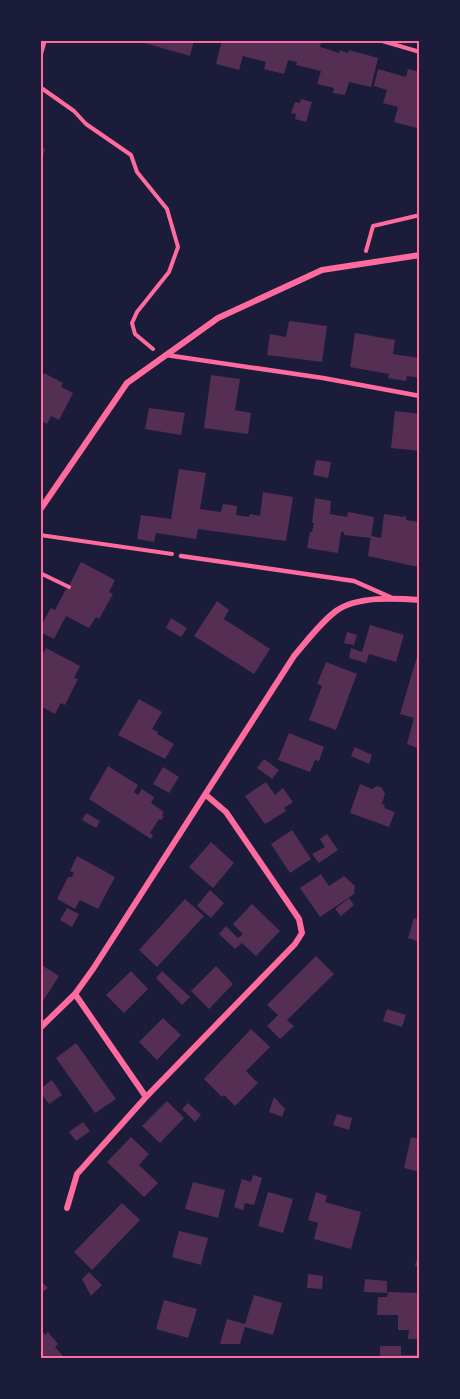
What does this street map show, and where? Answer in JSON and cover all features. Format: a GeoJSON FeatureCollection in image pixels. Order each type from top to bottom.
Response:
{"type":"FeatureCollection","features":[{"type":"Feature","properties":{"kind":"street"},"geometry":{"type":"LineString","coordinates":[[40,54],[44,40]]}},
{"type":"Feature","properties":{"kind":"street"},"geometry":{"type":"LineString","coordinates":[[40,510],[127,383],[218,318],[322,270],[420,255]]}},
{"type":"Feature","properties":{"kind":"street"},"geometry":{"type":"LineString","coordinates":[[40,1028],[75,994],[294,656],[318,628],[338,609],[365,600],[390,597],[420,600]]}},
{"type":"Feature","properties":{"kind":"street"},"geometry":{"type":"LineString","coordinates":[[67,1208],[76,1174],[146,1097],[295,944],[302,933],[298,919],[226,812],[206,795]]}},
{"type":"Feature","properties":{"kind":"street"},"geometry":{"type":"LineString","coordinates":[[75,994],[146,1097]]}},
{"type":"Feature","properties":{"kind":"lane"},"geometry":{"type":"LineString","coordinates":[[166,355],[323,378],[420,396]]}},
{"type":"Feature","properties":{"kind":"lane"},"geometry":{"type":"LineString","coordinates":[[181,556],[354,581],[390,597]]}},
{"type":"Feature","properties":{"kind":"path"},"geometry":{"type":"LineString","coordinates":[[379,40],[420,52]]}},
{"type":"Feature","properties":{"kind":"path"},"geometry":{"type":"LineString","coordinates":[[40,87],[130,155],[137,172],[167,209],[178,248],[169,272],[137,312],[132,323],[135,334],[140,339],[151,349],[166,355]]}},
{"type":"Feature","properties":{"kind":"path"},"geometry":{"type":"LineString","coordinates":[[363,263],[373,226],[420,215]]}},
{"type":"Feature","properties":{"kind":"path"},"geometry":{"type":"LineString","coordinates":[[40,535],[181,556]]}},
{"type":"Feature","properties":{"kind":"path"},"geometry":{"type":"LineString","coordinates":[[40,573],[69,587]]}},
{"type":"Feature","properties":{"kind":"building"},"geometry":{"type":"Polygon","coordinates":[[[134,40],[194,40],[190,56],[134,40]]]}},
{"type":"Feature","properties":{"kind":"building"},"geometry":{"type":"Polygon","coordinates":[[[222,40],[312,40],[321,43],[320,47],[339,53],[340,50],[348,53],[349,50],[378,58],[371,87],[349,82],[345,95],[333,93],[334,88],[317,84],[321,71],[296,65],[297,62],[288,60],[284,74],[264,69],[266,62],[243,56],[239,70],[216,64],[222,40]]]}},
{"type":"Feature","properties":{"kind":"building"},"geometry":{"type":"Polygon","coordinates":[[[378,69],[406,77],[408,69],[420,72],[420,125],[417,128],[394,122],[398,107],[383,103],[387,90],[374,86],[378,69]]]}},
{"type":"Feature","properties":{"kind":"building"},"geometry":{"type":"Polygon","coordinates":[[[301,99],[312,102],[306,122],[295,119],[296,114],[291,113],[295,102],[300,103],[301,99]]]}},
{"type":"Feature","properties":{"kind":"building"},"geometry":{"type":"Polygon","coordinates":[[[40,148],[45,149],[41,164],[40,164],[40,148]]]}},
{"type":"Feature","properties":{"kind":"building"},"geometry":{"type":"Polygon","coordinates":[[[289,321],[327,326],[322,362],[267,355],[270,334],[286,337],[289,321]]]}},
{"type":"Feature","properties":{"kind":"building"},"geometry":{"type":"Polygon","coordinates":[[[355,333],[395,340],[393,354],[420,358],[420,378],[407,376],[406,381],[388,378],[389,374],[350,367],[355,333]]]}},
{"type":"Feature","properties":{"kind":"building"},"geometry":{"type":"Polygon","coordinates":[[[44,373],[63,383],[61,387],[73,393],[59,420],[51,416],[47,424],[44,422],[40,428],[40,380],[44,373]]]}},
{"type":"Feature","properties":{"kind":"building"},"geometry":{"type":"Polygon","coordinates":[[[211,375],[240,379],[235,410],[251,413],[248,434],[204,428],[211,375]]]}},
{"type":"Feature","properties":{"kind":"building"},"geometry":{"type":"Polygon","coordinates":[[[149,408],[185,413],[181,435],[145,429],[149,408]]]}},
{"type":"Feature","properties":{"kind":"building"},"geometry":{"type":"Polygon","coordinates":[[[395,411],[420,414],[420,451],[391,448],[395,411]]]}},
{"type":"Feature","properties":{"kind":"building"},"geometry":{"type":"Polygon","coordinates":[[[316,460],[331,462],[328,478],[313,475],[316,460]]]}},
{"type":"Feature","properties":{"kind":"building"},"geometry":{"type":"Polygon","coordinates":[[[179,469],[206,473],[200,509],[221,512],[223,504],[237,506],[236,515],[260,516],[263,492],[293,497],[286,541],[198,529],[196,539],[156,533],[154,542],[137,539],[141,515],[171,519],[179,469]]]}},
{"type":"Feature","properties":{"kind":"building"},"geometry":{"type":"Polygon","coordinates":[[[315,498],[331,501],[330,514],[347,517],[348,512],[374,517],[371,538],[344,535],[344,532],[341,532],[338,553],[307,548],[314,523],[312,523],[315,498]]]}},
{"type":"Feature","properties":{"kind":"building"},"geometry":{"type":"Polygon","coordinates":[[[384,514],[404,517],[406,515],[406,520],[420,522],[418,567],[368,556],[371,536],[381,538],[384,514]]]}},
{"type":"Feature","properties":{"kind":"building"},"geometry":{"type":"Polygon","coordinates":[[[81,562],[115,580],[109,592],[113,594],[99,619],[96,617],[89,628],[66,616],[54,639],[40,632],[40,627],[51,608],[55,610],[81,562]]]}},
{"type":"Feature","properties":{"kind":"building"},"geometry":{"type":"Polygon","coordinates":[[[217,601],[229,610],[224,619],[270,649],[254,674],[194,636],[217,601]]]}},
{"type":"Feature","properties":{"kind":"building"},"geometry":{"type":"Polygon","coordinates":[[[171,618],[187,628],[181,637],[166,628],[171,618]]]}},
{"type":"Feature","properties":{"kind":"building"},"geometry":{"type":"Polygon","coordinates":[[[370,625],[404,635],[396,662],[369,654],[366,663],[349,658],[351,648],[362,652],[370,625]]]}},
{"type":"Feature","properties":{"kind":"building"},"geometry":{"type":"Polygon","coordinates":[[[347,632],[357,635],[354,645],[344,643],[347,632]]]}},
{"type":"Feature","properties":{"kind":"building"},"geometry":{"type":"Polygon","coordinates":[[[46,648],[80,666],[74,678],[78,679],[65,705],[61,703],[55,714],[40,706],[40,658],[46,648]]]}},
{"type":"Feature","properties":{"kind":"building"},"geometry":{"type":"Polygon","coordinates":[[[419,650],[420,749],[407,744],[414,718],[400,714],[419,650]]]}},
{"type":"Feature","properties":{"kind":"building"},"geometry":{"type":"Polygon","coordinates":[[[326,662],[357,674],[336,730],[309,720],[322,686],[317,684],[326,662]]]}},
{"type":"Feature","properties":{"kind":"building"},"geometry":{"type":"Polygon","coordinates":[[[139,699],[162,712],[152,729],[174,744],[165,759],[118,735],[139,699]]]}},
{"type":"Feature","properties":{"kind":"building"},"geometry":{"type":"Polygon","coordinates":[[[289,733],[324,747],[319,761],[315,760],[310,772],[278,760],[289,733]]]}},
{"type":"Feature","properties":{"kind":"building"},"geometry":{"type":"Polygon","coordinates":[[[355,747],[372,755],[369,764],[351,756],[355,747]]]}},
{"type":"Feature","properties":{"kind":"building"},"geometry":{"type":"Polygon","coordinates":[[[264,759],[279,770],[272,779],[257,768],[264,759]]]}},
{"type":"Feature","properties":{"kind":"building"},"geometry":{"type":"Polygon","coordinates":[[[108,766],[138,785],[134,792],[138,795],[142,789],[154,797],[151,803],[164,812],[162,815],[164,817],[159,819],[150,833],[153,835],[151,839],[89,799],[108,766]]]}},
{"type":"Feature","properties":{"kind":"building"},"geometry":{"type":"Polygon","coordinates":[[[163,767],[179,777],[169,793],[153,784],[163,767]]]}},
{"type":"Feature","properties":{"kind":"building"},"geometry":{"type":"Polygon","coordinates":[[[266,782],[275,795],[283,788],[293,802],[284,808],[286,811],[265,824],[245,796],[266,782]]]}},
{"type":"Feature","properties":{"kind":"building"},"geometry":{"type":"Polygon","coordinates":[[[360,784],[372,789],[377,786],[382,788],[385,794],[382,804],[385,805],[384,808],[395,812],[389,827],[350,813],[360,784]]]}},
{"type":"Feature","properties":{"kind":"building"},"geometry":{"type":"Polygon","coordinates":[[[86,813],[100,821],[96,828],[82,820],[86,813]]]}},
{"type":"Feature","properties":{"kind":"building"},"geometry":{"type":"Polygon","coordinates":[[[292,830],[311,859],[290,873],[271,844],[292,830]]]}},
{"type":"Feature","properties":{"kind":"building"},"geometry":{"type":"Polygon","coordinates":[[[327,834],[338,850],[319,863],[312,854],[325,847],[320,839],[327,834]]]}},
{"type":"Feature","properties":{"kind":"building"},"geometry":{"type":"Polygon","coordinates":[[[211,842],[234,863],[213,888],[189,867],[211,842]]]}},
{"type":"Feature","properties":{"kind":"building"},"geometry":{"type":"Polygon","coordinates":[[[77,856],[115,877],[98,909],[80,900],[75,909],[57,899],[68,877],[72,877],[74,873],[70,871],[77,856]]]}},
{"type":"Feature","properties":{"kind":"building"},"geometry":{"type":"Polygon","coordinates":[[[321,874],[329,886],[344,876],[355,886],[354,894],[320,917],[300,888],[321,874]]]}},
{"type":"Feature","properties":{"kind":"building"},"geometry":{"type":"Polygon","coordinates":[[[210,890],[224,903],[211,918],[197,906],[210,890]]]}},
{"type":"Feature","properties":{"kind":"building"},"geometry":{"type":"Polygon","coordinates":[[[349,898],[354,905],[341,916],[335,909],[349,898]]]}},
{"type":"Feature","properties":{"kind":"building"},"geometry":{"type":"Polygon","coordinates":[[[185,899],[204,916],[157,967],[139,950],[185,899]]]}},
{"type":"Feature","properties":{"kind":"building"},"geometry":{"type":"Polygon","coordinates":[[[252,904],[280,931],[256,956],[242,943],[235,949],[219,934],[226,926],[238,938],[243,934],[233,924],[252,904]]]}},
{"type":"Feature","properties":{"kind":"building"},"geometry":{"type":"Polygon","coordinates":[[[67,908],[79,914],[72,927],[60,920],[67,908]]]}},
{"type":"Feature","properties":{"kind":"building"},"geometry":{"type":"Polygon","coordinates":[[[414,918],[420,920],[420,942],[408,938],[414,918]]]}},
{"type":"Feature","properties":{"kind":"building"},"geometry":{"type":"Polygon","coordinates":[[[316,956],[334,974],[287,1020],[294,1026],[280,1039],[267,1026],[278,1015],[267,1005],[316,956]]]}},
{"type":"Feature","properties":{"kind":"building"},"geometry":{"type":"Polygon","coordinates":[[[40,964],[59,976],[43,1001],[40,999],[40,964]]]}},
{"type":"Feature","properties":{"kind":"building"},"geometry":{"type":"Polygon","coordinates":[[[216,966],[233,984],[209,1009],[191,991],[216,966]]]}},
{"type":"Feature","properties":{"kind":"building"},"geometry":{"type":"Polygon","coordinates":[[[131,971],[148,989],[124,1013],[106,995],[131,971]]]}},
{"type":"Feature","properties":{"kind":"building"},"geometry":{"type":"Polygon","coordinates":[[[162,971],[190,997],[182,1005],[156,978],[162,971]]]}},
{"type":"Feature","properties":{"kind":"building"},"geometry":{"type":"Polygon","coordinates":[[[387,1009],[406,1015],[402,1027],[383,1021],[387,1009]]]}},
{"type":"Feature","properties":{"kind":"building"},"geometry":{"type":"Polygon","coordinates":[[[163,1018],[181,1035],[157,1060],[139,1042],[163,1018]]]}},
{"type":"Feature","properties":{"kind":"building"},"geometry":{"type":"Polygon","coordinates":[[[251,1029],[270,1047],[246,1071],[258,1083],[235,1106],[204,1079],[251,1029]]]}},
{"type":"Feature","properties":{"kind":"building"},"geometry":{"type":"Polygon","coordinates":[[[76,1043],[116,1099],[95,1113],[56,1058],[76,1043]]]}},
{"type":"Feature","properties":{"kind":"building"},"geometry":{"type":"Polygon","coordinates":[[[52,1080],[62,1095],[49,1104],[40,1089],[52,1080]]]}},
{"type":"Feature","properties":{"kind":"building"},"geometry":{"type":"Polygon","coordinates":[[[274,1097],[285,1109],[282,1117],[269,1112],[274,1097]]]}},
{"type":"Feature","properties":{"kind":"building"},"geometry":{"type":"Polygon","coordinates":[[[167,1101],[184,1118],[160,1143],[142,1126],[167,1101]]]}},
{"type":"Feature","properties":{"kind":"building"},"geometry":{"type":"Polygon","coordinates":[[[188,1103],[201,1115],[195,1122],[182,1109],[188,1103]]]}},
{"type":"Feature","properties":{"kind":"building"},"geometry":{"type":"Polygon","coordinates":[[[337,1114],[352,1118],[349,1130],[333,1125],[337,1114]]]}},
{"type":"Feature","properties":{"kind":"building"},"geometry":{"type":"Polygon","coordinates":[[[83,1122],[90,1131],[76,1141],[69,1132],[83,1122]]]}},
{"type":"Feature","properties":{"kind":"building"},"geometry":{"type":"Polygon","coordinates":[[[131,1137],[149,1154],[139,1165],[158,1183],[144,1197],[107,1162],[131,1137]]]}},
{"type":"Feature","properties":{"kind":"building"},"geometry":{"type":"Polygon","coordinates":[[[411,1137],[420,1139],[420,1172],[404,1168],[411,1137]]]}},
{"type":"Feature","properties":{"kind":"building"},"geometry":{"type":"Polygon","coordinates":[[[253,1175],[262,1178],[254,1205],[245,1203],[243,1210],[234,1207],[242,1179],[251,1182],[253,1175]]]}},
{"type":"Feature","properties":{"kind":"building"},"geometry":{"type":"Polygon","coordinates":[[[193,1182],[225,1190],[218,1218],[185,1209],[193,1182]]]}},
{"type":"Feature","properties":{"kind":"building"},"geometry":{"type":"Polygon","coordinates":[[[268,1192],[293,1199],[283,1233],[258,1226],[268,1192]]]}},
{"type":"Feature","properties":{"kind":"building"},"geometry":{"type":"Polygon","coordinates":[[[316,1192],[327,1196],[325,1202],[361,1212],[351,1249],[314,1239],[318,1223],[308,1220],[316,1192]]]}},
{"type":"Feature","properties":{"kind":"building"},"geometry":{"type":"Polygon","coordinates":[[[122,1203],[140,1220],[92,1270],[74,1252],[122,1203]]]}},
{"type":"Feature","properties":{"kind":"building"},"geometry":{"type":"Polygon","coordinates":[[[179,1231],[208,1238],[201,1265],[172,1257],[179,1231]]]}},
{"type":"Feature","properties":{"kind":"building"},"geometry":{"type":"Polygon","coordinates":[[[420,1253],[420,1267],[415,1266],[420,1253]]]}},
{"type":"Feature","properties":{"kind":"building"},"geometry":{"type":"Polygon","coordinates":[[[89,1272],[102,1285],[91,1296],[82,1279],[89,1272]]]}},
{"type":"Feature","properties":{"kind":"building"},"geometry":{"type":"Polygon","coordinates":[[[308,1274],[323,1276],[322,1289],[307,1288],[308,1274]]]}},
{"type":"Feature","properties":{"kind":"building"},"geometry":{"type":"Polygon","coordinates":[[[365,1279],[387,1281],[387,1293],[364,1292],[365,1279]]]}},
{"type":"Feature","properties":{"kind":"building"},"geometry":{"type":"Polygon","coordinates":[[[40,1280],[48,1288],[40,1294],[40,1280]]]}},
{"type":"Feature","properties":{"kind":"building"},"geometry":{"type":"Polygon","coordinates":[[[388,1292],[420,1293],[420,1339],[408,1339],[409,1330],[398,1330],[398,1315],[377,1315],[378,1297],[387,1297],[388,1292]]]}},
{"type":"Feature","properties":{"kind":"building"},"geometry":{"type":"Polygon","coordinates":[[[254,1295],[282,1303],[273,1335],[245,1327],[240,1344],[220,1344],[227,1319],[245,1324],[254,1295]]]}},
{"type":"Feature","properties":{"kind":"building"},"geometry":{"type":"Polygon","coordinates":[[[164,1300],[197,1309],[188,1338],[156,1329],[164,1300]]]}},
{"type":"Feature","properties":{"kind":"building"},"geometry":{"type":"Polygon","coordinates":[[[40,1328],[45,1335],[48,1332],[58,1344],[55,1347],[63,1358],[40,1358],[40,1328]]]}},
{"type":"Feature","properties":{"kind":"building"},"geometry":{"type":"Polygon","coordinates":[[[380,1346],[401,1346],[401,1355],[420,1355],[420,1358],[380,1358],[380,1346]]]}}]}
